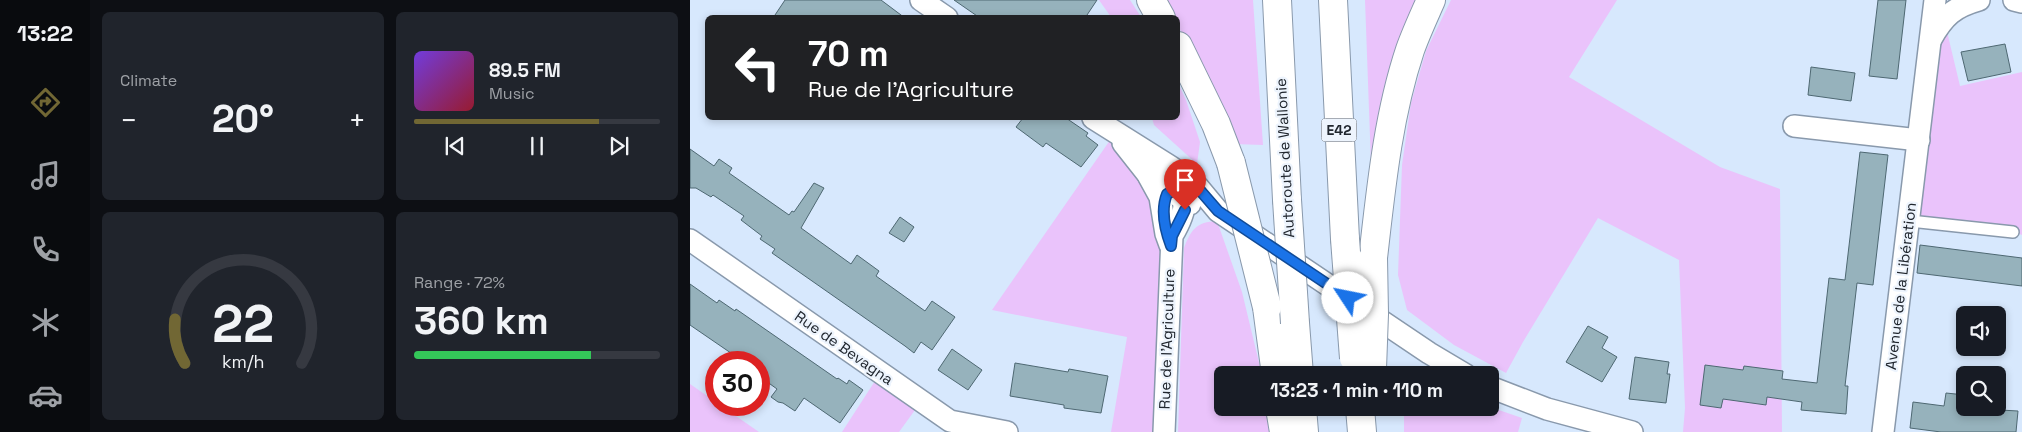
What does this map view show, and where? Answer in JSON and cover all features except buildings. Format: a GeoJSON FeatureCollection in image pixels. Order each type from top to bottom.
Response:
{"type":"FeatureCollection","features":[{"type":"Feature","properties":{"kind":"highway"},"geometry":{"type":"LineString","coordinates":[[1151,0],[1159,15]]}},
{"type":"Feature","properties":{"kind":"highway","name":"Autoroute de Wallonie"},"geometry":{"type":"LineString","coordinates":[[1277,0],[1287,200],[1299,366]]}},
{"type":"Feature","properties":{"kind":"highway","name":"E42"},"geometry":{"type":"LineString","coordinates":[[1332,0],[1346,240],[1362,366]]}},
{"type":"Feature","properties":{"kind":"highway"},"geometry":{"type":"LineString","coordinates":[[1363,366],[1374,314],[1373,258],[1384,167],[1396,105],[1410,50],[1431,0]]}},
{"type":"Feature","properties":{"kind":"highway"},"geometry":{"type":"LineString","coordinates":[[1180,50],[1216,124],[1231,163],[1267,307],[1275,366]]}},
{"type":"Feature","properties":{"kind":"highway"},"geometry":{"type":"LineString","coordinates":[[1281,416],[1284,432]]}},
{"type":"Feature","properties":{"kind":"highway"},"geometry":{"type":"LineString","coordinates":[[1303,416],[1304,432]]}},
{"type":"Feature","properties":{"kind":"highway"},"geometry":{"type":"LineString","coordinates":[[1361,416],[1362,432]]}},
{"type":"Feature","properties":{"kind":"street"},"geometry":{"type":"LineString","coordinates":[[921,0],[943,15]]}},
{"type":"Feature","properties":{"kind":"street","name":"Avenue de la Libération"},"geometry":{"type":"LineString","coordinates":[[1883,432],[1910,221],[1935,0]]}},
{"type":"Feature","properties":{"kind":"street"},"geometry":{"type":"LineString","coordinates":[[1930,41],[1940,24],[1955,9],[1979,0]]}},
{"type":"Feature","properties":{"kind":"street"},"geometry":{"type":"LineString","coordinates":[[2014,0],[2022,2]]}},
{"type":"Feature","properties":{"kind":"street"},"geometry":{"type":"LineString","coordinates":[[1096,120],[1171,167],[1189,199]]}},
{"type":"Feature","properties":{"kind":"street"},"geometry":{"type":"LineString","coordinates":[[1794,126],[1919,140]]}},
{"type":"Feature","properties":{"kind":"street"},"geometry":{"type":"LineString","coordinates":[[1114,133],[1149,176],[1189,199],[1450,366]]}},
{"type":"Feature","properties":{"kind":"street","name":"Rue de l'Agriculture"},"geometry":{"type":"LineString","coordinates":[[1164,432],[1174,237],[1189,199]]}},
{"type":"Feature","properties":{"kind":"street","name":"Rue de Bevagna"},"geometry":{"type":"LineString","coordinates":[[690,240],[949,427],[1007,432]]}},
{"type":"Feature","properties":{"kind":"street"},"geometry":{"type":"LineString","coordinates":[[1499,391],[1541,408],[1632,432]]}},
{"type":"Feature","properties":{"kind":"lane"},"geometry":{"type":"LineString","coordinates":[[1910,221],[2012,232]]}},
{"type":"Feature","properties":{"kind":"shaded area"},"geometry":{"type":"Polygon","coordinates":[[[1099,0],[1130,0],[1140,15],[1110,15],[1099,0]]]}},
{"type":"Feature","properties":{"kind":"shaded area"},"geometry":{"type":"Polygon","coordinates":[[[1162,0],[1253,0],[1263,145],[1234,144],[1180,30],[1180,15],[1172,15],[1162,0]]]}},
{"type":"Feature","properties":{"kind":"shaded area"},"geometry":{"type":"Polygon","coordinates":[[[1365,0],[1417,0],[1401,33],[1372,192],[1365,0]]]}},
{"type":"Feature","properties":{"kind":"shaded area"},"geometry":{"type":"Polygon","coordinates":[[[1451,0],[1617,0],[1569,77],[1720,167],[1780,189],[1782,432],[1683,432],[1685,408],[1679,260],[1598,218],[1506,373],[1499,369],[1499,366],[1493,366],[1454,345],[1407,310],[1398,275],[1402,165],[1411,103],[1426,51],[1451,0]]]}},
{"type":"Feature","properties":{"kind":"shaded area"},"geometry":{"type":"Polygon","coordinates":[[[1944,19],[1960,86],[2022,72],[2022,235],[2012,231],[1910,221],[1944,19]]]}},
{"type":"Feature","properties":{"kind":"shaded area"},"geometry":{"type":"Polygon","coordinates":[[[1180,87],[1200,142],[1197,164],[1154,125],[1153,120],[1180,120],[1180,87]]]}},
{"type":"Feature","properties":{"kind":"shaded area"},"geometry":{"type":"Polygon","coordinates":[[[1115,133],[1160,197],[1164,432],[1111,432],[1127,337],[992,310],[1115,133]]]}},
{"type":"Feature","properties":{"kind":"shaded area"},"geometry":{"type":"Polygon","coordinates":[[[1217,221],[1242,292],[1260,366],[1214,366],[1214,416],[1267,416],[1269,432],[1178,432],[1184,248],[1195,228],[1217,221]]]}},
{"type":"Feature","properties":{"kind":"shaded area"},"geometry":{"type":"Polygon","coordinates":[[[875,381],[915,410],[899,432],[842,432],[875,381]]]}},
{"type":"Feature","properties":{"kind":"shaded area"},"geometry":{"type":"Polygon","coordinates":[[[690,384],[705,394],[705,416],[736,416],[759,432],[690,432],[690,384]]]}},
{"type":"Feature","properties":{"kind":"shaded area"},"geometry":{"type":"Polygon","coordinates":[[[1499,410],[1522,418],[1518,432],[1404,432],[1404,416],[1499,416],[1499,410]]]}},
{"type":"Feature","properties":{"kind":"route"},"geometry":{"type":"LineString","coordinates":[[1185,210],[1172,236],[1171,246],[1166,234],[1163,208],[1165,199],[1167,194],[1182,186],[1189,185],[1198,188],[1218,211],[1348,298]]}}]}
